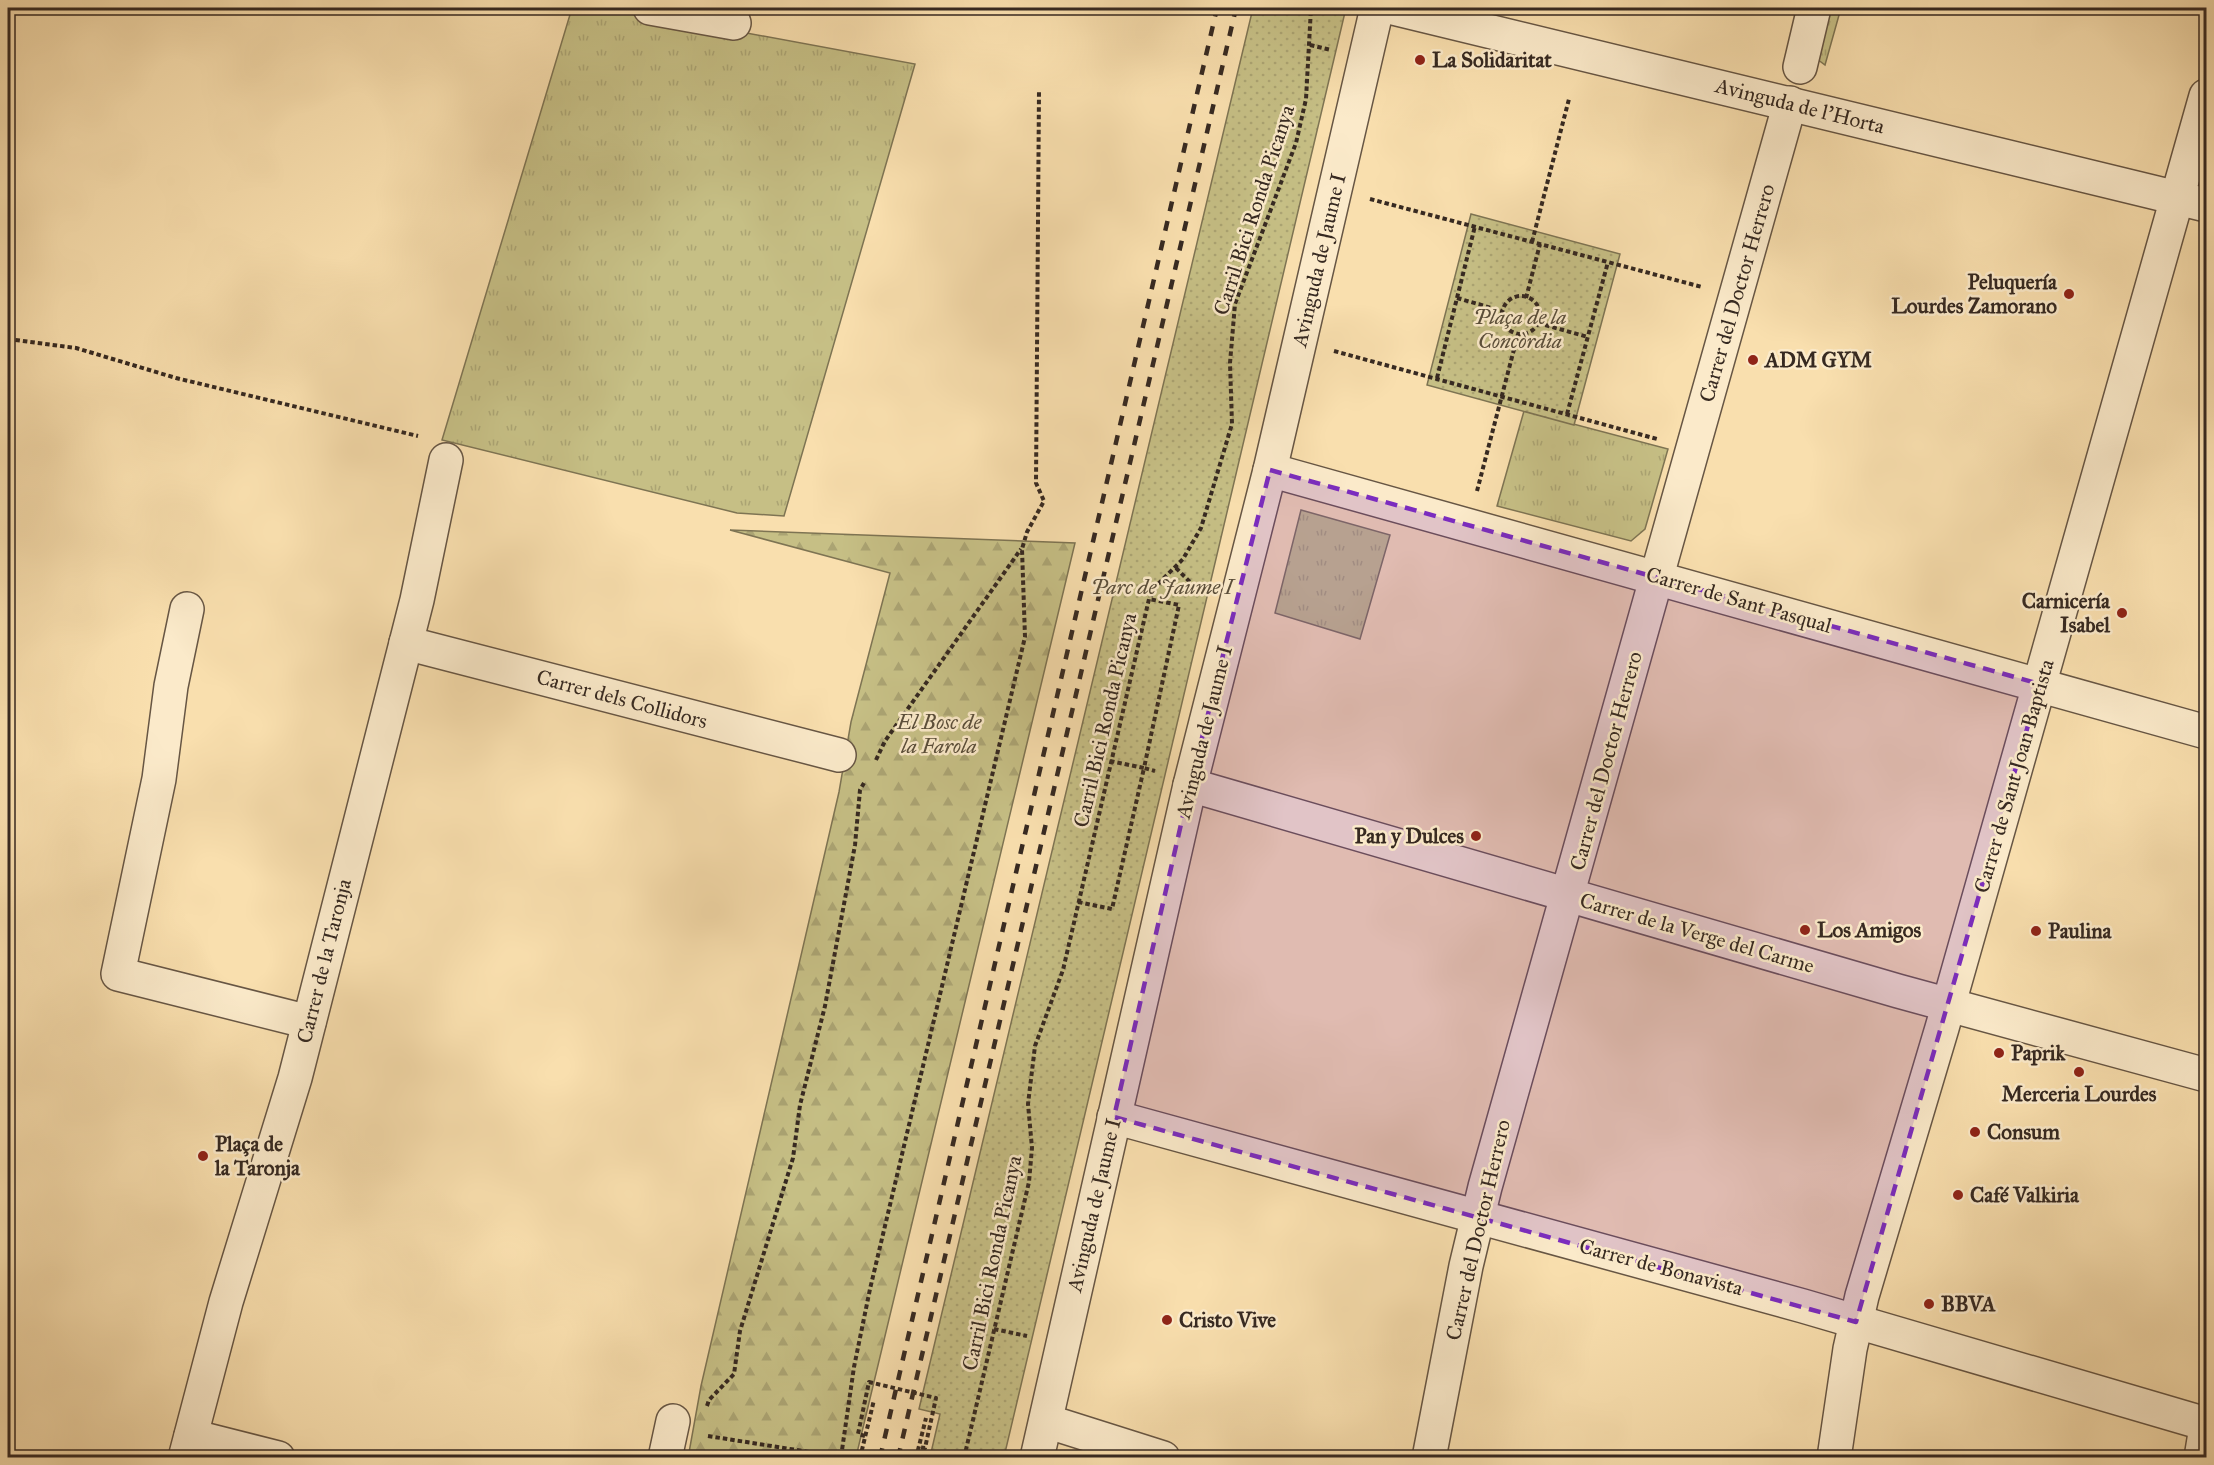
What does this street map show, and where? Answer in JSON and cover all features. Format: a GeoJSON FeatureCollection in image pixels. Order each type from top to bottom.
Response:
{"type":"FeatureCollection","features":[{"type":"Feature","properties":{"kind":"street"},"geometry":{"type":"LineString","coordinates":[[650,8],[734,23]]}},
{"type":"Feature","properties":{"kind":"street","name":"Avinguda de Jaume I"},"geometry":{"type":"LineString","coordinates":[[1037,1458],[1190,785],[1270,470],[1377,8]]}},
{"type":"Feature","properties":{"kind":"street","name":"Avinguda de l'Horta"},"geometry":{"type":"LineString","coordinates":[[1393,8],[2192,201]]}},
{"type":"Feature","properties":{"kind":"street"},"geometry":{"type":"LineString","coordinates":[[1800,67],[1814,8]]}},
{"type":"Feature","properties":{"kind":"street","name":"Carrer de Sant Joan Baptista"},"geometry":{"type":"LineString","coordinates":[[1833,1458],[1856,1322],[2040,684],[2192,201],[2206,96]]}},
{"type":"Feature","properties":{"kind":"street","name":"Carrer del Doctor Herrero"},"geometry":{"type":"LineString","coordinates":[[1429,1458],[1466,1266],[1478,1217],[1790,103]]}},
{"type":"Feature","properties":{"kind":"street","name":"Carrer de la Taronja"},"geometry":{"type":"LineString","coordinates":[[188,1447],[226,1302],[295,1078],[406,643],[446,460]]}},
{"type":"Feature","properties":{"kind":"street","name":"Carrer de Sant Pasqual"},"geometry":{"type":"LineString","coordinates":[[1270,470],[2206,732]]}},
{"type":"Feature","properties":{"kind":"street"},"geometry":{"type":"LineString","coordinates":[[187,609],[171,686],[159,779],[118,974],[309,1022]]}},
{"type":"Feature","properties":{"kind":"street","name":"Carrer dels Collidors"},"geometry":{"type":"LineString","coordinates":[[406,643],[839,755]]}},
{"type":"Feature","properties":{"kind":"street","name":"Carrer de la Verge del Carme"},"geometry":{"type":"LineString","coordinates":[[1190,785],[1898,991],[2206,1075]]}},
{"type":"Feature","properties":{"kind":"street","name":"Carrer de Bonavista"},"geometry":{"type":"LineString","coordinates":[[1114,1117],[1856,1322],[2206,1425]]}},
{"type":"Feature","properties":{"kind":"street"},"geometry":{"type":"LineString","coordinates":[[1046,1421],[1163,1458]]}},
{"type":"Feature","properties":{"kind":"street"},"geometry":{"type":"LineString","coordinates":[[2201,1458],[2206,1425]]}},
{"type":"Feature","properties":{"kind":"street"},"geometry":{"type":"LineString","coordinates":[[665,1458],[686,1428]]}},
{"type":"Feature","properties":{"kind":"street"},"geometry":{"type":"LineString","coordinates":[[188,1447],[278,1458]]}},
{"type":"Feature","properties":{"kind":"path","name":"Carril Bici Ronda Picanya"},"geometry":{"type":"LineString","coordinates":[[964,1458],[1029,1182],[1032,1148],[1028,1104],[1035,1046],[1063,970],[1149,599],[1158,584],[1176,567],[1201,528],[1232,424],[1230,363],[1235,304],[1296,143],[1306,99],[1311,8]]}},
{"type":"Feature","properties":{"kind":"path"},"geometry":{"type":"LineString","coordinates":[[1310,45],[1335,51]]}},
{"type":"Feature","properties":{"kind":"path"},"geometry":{"type":"LineString","coordinates":[[686,1428],[841,1457],[854,1367],[870,1289],[1025,638],[1022,549],[1027,532],[1044,501],[1036,483],[1039,91]]}},
{"type":"Feature","properties":{"kind":"path"},"geometry":{"type":"LineString","coordinates":[[1532,242],[1569,99]]}},
{"type":"Feature","properties":{"kind":"path"},"geometry":{"type":"LineString","coordinates":[[1362,197],[1706,288]]}},
{"type":"Feature","properties":{"kind":"path"},"geometry":{"type":"LineString","coordinates":[[1437,378],[1475,226]]}},
{"type":"Feature","properties":{"kind":"path"},"geometry":{"type":"LineString","coordinates":[[1526,298],[1540,244]]}},
{"type":"Feature","properties":{"kind":"path"},"geometry":{"type":"LineString","coordinates":[[1567,414],[1608,262]]}},
{"type":"Feature","properties":{"kind":"path"},"geometry":{"type":"LineString","coordinates":[[1520,296],[1526,298],[1536,305],[1538,322],[1530,332],[1518,334],[1507,328],[1502,311],[1509,301],[1520,296]]}},
{"type":"Feature","properties":{"kind":"path"},"geometry":{"type":"LineString","coordinates":[[1457,297],[1502,311]]}},
{"type":"Feature","properties":{"kind":"path"},"geometry":{"type":"LineString","coordinates":[[1538,322],[1588,337]]}},
{"type":"Feature","properties":{"kind":"path"},"geometry":{"type":"LineString","coordinates":[[1476,495],[1518,334]]}},
{"type":"Feature","properties":{"kind":"path"},"geometry":{"type":"LineString","coordinates":[[8,339],[76,348],[176,378],[426,438],[446,460]]}},
{"type":"Feature","properties":{"kind":"path"},"geometry":{"type":"LineString","coordinates":[[1328,350],[1662,440]]}},
{"type":"Feature","properties":{"kind":"path"},"geometry":{"type":"LineString","coordinates":[[873,765],[885,741],[1022,549]]}},
{"type":"Feature","properties":{"kind":"path"},"geometry":{"type":"LineString","coordinates":[[1176,567],[1188,583],[1208,598]]}},
{"type":"Feature","properties":{"kind":"path"},"geometry":{"type":"LineString","coordinates":[[1078,902],[1112,909],[1179,605],[1149,599]]}},
{"type":"Feature","properties":{"kind":"path"},"geometry":{"type":"LineString","coordinates":[[1110,761],[1143,768]]}},
{"type":"Feature","properties":{"kind":"path"},"geometry":{"type":"LineString","coordinates":[[706,1412],[709,1400],[734,1374],[740,1331],[793,1158],[801,1105],[812,1066],[851,868],[860,790],[869,774]]}},
{"type":"Feature","properties":{"kind":"path"},"geometry":{"type":"LineString","coordinates":[[994,1329],[1030,1337]]}},
{"type":"Feature","properties":{"kind":"path"},"geometry":{"type":"LineString","coordinates":[[865,1436],[858,1434],[869,1382],[936,1398],[925,1448],[918,1447]]}},
{"type":"Feature","properties":{"kind":"path"},"geometry":{"type":"LineString","coordinates":[[861,1458],[874,1400]]}},
{"type":"Feature","properties":{"kind":"path"},"geometry":{"type":"LineString","coordinates":[[916,1458],[926,1418]]}},
{"type":"Feature","properties":{"kind":"highlighted area"},"geometry":{"type":"Polygon","coordinates":[[[1270,470],[2040,684],[1856,1322],[1114,1117],[1190,785],[1270,470]]]}},
{"type":"Feature","properties":{"kind":"green space"},"geometry":{"type":"Polygon","coordinates":[[[572,8],[611,8],[915,64],[784,516],[737,513],[442,440],[572,8]]]}},
{"type":"Feature","properties":{"kind":"green space","name":"Parc de Jaume I"},"geometry":{"type":"Polygon","coordinates":[[[1253,8],[1346,8],[1004,1457],[930,1457],[940,1414],[919,1409],[1253,8]]]}},
{"type":"Feature","properties":{"kind":"green space"},"geometry":{"type":"Polygon","coordinates":[[[1827,8],[1841,8],[1825,65],[1817,59],[1827,8]]]}},
{"type":"Feature","properties":{"kind":"green space","name":"Plaça de la Concòrdia"},"geometry":{"type":"Polygon","coordinates":[[[1471,214],[1620,254],[1574,425],[1427,385],[1471,214]]]}},
{"type":"Feature","properties":{"kind":"green space"},"geometry":{"type":"Polygon","coordinates":[[[1524,411],[1668,449],[1645,529],[1631,541],[1497,506],[1524,411]]]}},
{"type":"Feature","properties":{"kind":"green space"},"geometry":{"type":"Polygon","coordinates":[[[1301,510],[1390,535],[1360,639],[1275,613],[1301,510]]]}},
{"type":"Feature","properties":{"kind":"green space","name":"El Bosc de la Farola"},"geometry":{"type":"Polygon","coordinates":[[[730,530],[1075,543],[856,1457],[688,1458],[701,1386],[839,792],[851,722],[890,573],[730,530]]]}},
{"type":"Feature","properties":{"kind":"railway"},"geometry":{"type":"LineString","coordinates":[[880,1458],[1217,8]]}},
{"type":"Feature","properties":{"kind":"railway"},"geometry":{"type":"LineString","coordinates":[[898,1458],[1236,8]]}},
{"type":"Feature","properties":{"kind":"place","name":"La Solidaritat"},"geometry":{"type":"Point","coordinates":[1420,60]}},
{"type":"Feature","properties":{"kind":"place","name":"Peluquería Lourdes Zamorano"},"geometry":{"type":"Point","coordinates":[2069,294]}},
{"type":"Feature","properties":{"kind":"place","name":"ADM GYM"},"geometry":{"type":"Point","coordinates":[1753,360]}},
{"type":"Feature","properties":{"kind":"place","name":"Carnicería Isabel"},"geometry":{"type":"Point","coordinates":[2122,613]}},
{"type":"Feature","properties":{"kind":"place","name":"Pan y Dulces"},"geometry":{"type":"Point","coordinates":[1476,836]}},
{"type":"Feature","properties":{"kind":"place","name":"Los Amigos"},"geometry":{"type":"Point","coordinates":[1805,930]}},
{"type":"Feature","properties":{"kind":"place","name":"Paulina"},"geometry":{"type":"Point","coordinates":[2036,931]}},
{"type":"Feature","properties":{"kind":"place","name":"Paprik"},"geometry":{"type":"Point","coordinates":[1999,1053]}},
{"type":"Feature","properties":{"kind":"place","name":"Merceria Lourdes"},"geometry":{"type":"Point","coordinates":[2079,1072]}},
{"type":"Feature","properties":{"kind":"place","name":"Consum"},"geometry":{"type":"Point","coordinates":[1975,1132]}},
{"type":"Feature","properties":{"kind":"place","name":"Plaça de la Taronja"},"geometry":{"type":"Point","coordinates":[203,1156]}},
{"type":"Feature","properties":{"kind":"place","name":"Café Valkiria"},"geometry":{"type":"Point","coordinates":[1958,1195]}},
{"type":"Feature","properties":{"kind":"place","name":"BBVA"},"geometry":{"type":"Point","coordinates":[1929,1304]}},
{"type":"Feature","properties":{"kind":"place","name":"Cristo Vive"},"geometry":{"type":"Point","coordinates":[1167,1320]}}]}
